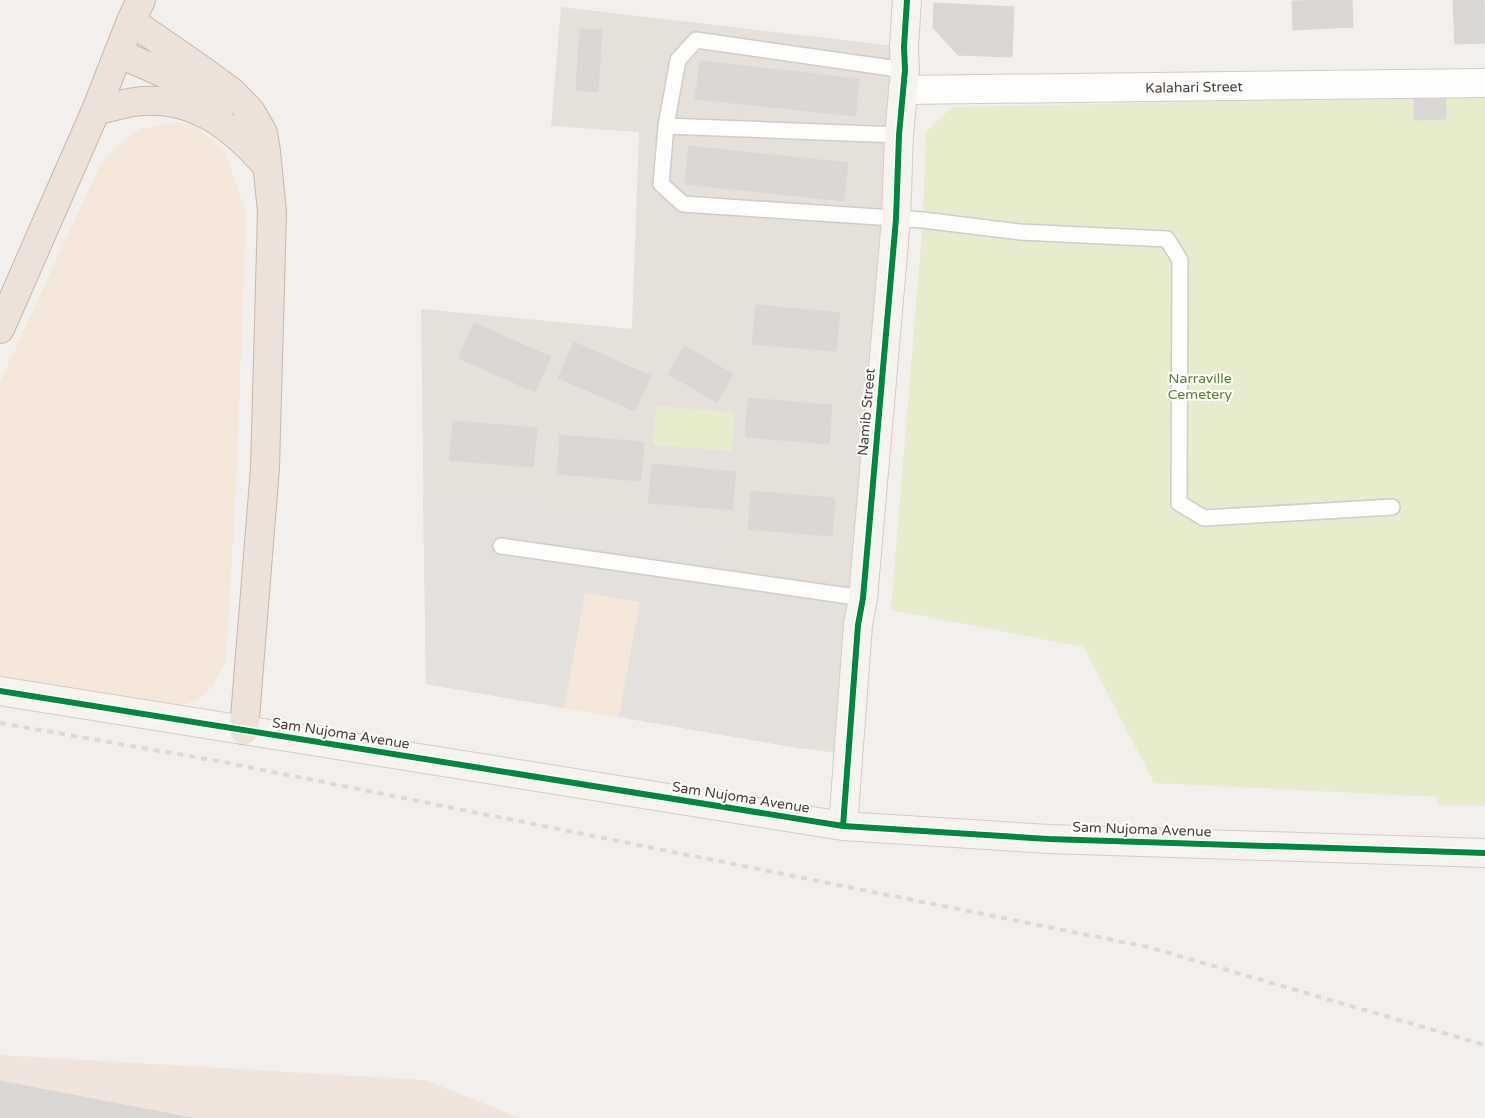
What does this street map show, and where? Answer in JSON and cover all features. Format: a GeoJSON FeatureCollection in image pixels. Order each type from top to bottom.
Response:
{"type":"FeatureCollection","features":[{"type":"Feature","properties":{"kind":"highway"},"geometry":{"type":"LineString","coordinates":[[0,329],[96,110],[136,11],[202,70],[233,93],[251,112],[263,133],[272,212],[265,468],[244,730]]}},
{"type":"Feature","properties":{"kind":"highway"},"geometry":{"type":"LineString","coordinates":[[118,53],[195,87],[235,118],[267,166]]}},
{"type":"Feature","properties":{"kind":"highway"},"geometry":{"type":"LineString","coordinates":[[96,110],[135,102],[164,102],[196,108],[222,122],[252,148],[267,166]]}},
{"type":"Feature","properties":{"kind":"street","name":"Namib Street"},"geometry":{"type":"LineString","coordinates":[[843,826],[857,635],[863,598],[896,220],[907,0]]}},
{"type":"Feature","properties":{"kind":"street","name":"Kalahari Street"},"geometry":{"type":"LineString","coordinates":[[904,80],[1485,83]]}},
{"type":"Feature","properties":{"kind":"street","name":"Sam Nujoma Avenue"},"geometry":{"type":"LineString","coordinates":[[0,692],[843,826],[1050,839],[1485,853]]}},
{"type":"Feature","properties":{"kind":"lane"},"geometry":{"type":"LineString","coordinates":[[904,80],[696,40],[678,60],[666,126],[661,184],[683,204],[896,220],[923,220],[1020,232],[1167,239],[1180,260],[1179,503],[1204,518],[1392,507]]}},
{"type":"Feature","properties":{"kind":"lane"},"geometry":{"type":"LineString","coordinates":[[666,126],[899,135]]}},
{"type":"Feature","properties":{"kind":"lane"},"geometry":{"type":"LineString","coordinates":[[501,546],[863,598]]}},
{"type":"Feature","properties":{"kind":"shaded area"},"geometry":{"type":"Polygon","coordinates":[[[561,7],[904,47],[847,754],[799,748],[426,684],[421,309],[632,329],[639,132],[551,126],[561,7]]]}},
{"type":"Feature","properties":{"kind":"shaded area"},"geometry":{"type":"Polygon","coordinates":[[[423,494],[726,527],[719,586],[826,603],[835,613],[827,738],[799,748],[619,717],[640,602],[585,592],[564,708],[426,684],[423,494]]]}},
{"type":"Feature","properties":{"kind":"shaded area"},"geometry":{"type":"Polygon","coordinates":[[[0,1055],[425,1080],[520,1118],[0,1118],[0,1055]]]}},
{"type":"Feature","properties":{"kind":"green space","name":"Narraville Cemetery"},"geometry":{"type":"Polygon","coordinates":[[[1485,96],[1485,806],[1437,805],[1437,797],[1154,783],[1084,647],[891,610],[923,220],[926,132],[952,107],[1485,96]]]}},
{"type":"Feature","properties":{"kind":"green space"},"geometry":{"type":"Polygon","coordinates":[[[656,406],[735,412],[732,451],[653,445],[656,406]]]}},
{"type":"Feature","properties":{"kind":"sand"},"geometry":{"type":"Polygon","coordinates":[[[177,122],[192,124],[225,151],[246,212],[237,465],[226,661],[212,687],[203,696],[187,704],[148,707],[0,682],[0,382],[100,165],[113,149],[140,129],[177,122]]]}},
{"type":"Feature","properties":{"kind":"sand"},"geometry":{"type":"Polygon","coordinates":[[[585,592],[640,602],[619,717],[564,708],[585,592]]]}},
{"type":"Feature","properties":{"kind":"building"},"geometry":{"type":"Polygon","coordinates":[[[1352,0],[1353,27],[1293,30],[1292,1],[1352,0]]]}},
{"type":"Feature","properties":{"kind":"building"},"geometry":{"type":"Polygon","coordinates":[[[1453,0],[1484,0],[1485,43],[1455,44],[1453,0]]]}},
{"type":"Feature","properties":{"kind":"building"},"geometry":{"type":"Polygon","coordinates":[[[934,3],[1014,7],[1012,57],[958,55],[933,28],[934,3]]]}},
{"type":"Feature","properties":{"kind":"building"},"geometry":{"type":"Polygon","coordinates":[[[580,29],[602,30],[598,92],[576,90],[580,29]]]}},
{"type":"Feature","properties":{"kind":"building"},"geometry":{"type":"Polygon","coordinates":[[[700,61],[859,79],[855,116],[695,99],[700,61]]]}},
{"type":"Feature","properties":{"kind":"building"},"geometry":{"type":"Polygon","coordinates":[[[1446,97],[1446,119],[1414,120],[1414,98],[1446,97]]]}},
{"type":"Feature","properties":{"kind":"building"},"geometry":{"type":"Polygon","coordinates":[[[689,146],[848,163],[844,201],[685,184],[689,146]]]}},
{"type":"Feature","properties":{"kind":"building"},"geometry":{"type":"Polygon","coordinates":[[[756,305],[840,313],[836,351],[752,344],[756,305]]]}},
{"type":"Feature","properties":{"kind":"building"},"geometry":{"type":"Polygon","coordinates":[[[474,323],[551,357],[535,392],[458,358],[474,323]]]}},
{"type":"Feature","properties":{"kind":"building"},"geometry":{"type":"Polygon","coordinates":[[[574,342],[651,376],[635,411],[558,378],[574,342]]]}},
{"type":"Feature","properties":{"kind":"building"},"geometry":{"type":"Polygon","coordinates":[[[684,346],[733,374],[717,402],[668,374],[684,346]]]}},
{"type":"Feature","properties":{"kind":"building"},"geometry":{"type":"Polygon","coordinates":[[[748,398],[832,405],[829,444],[745,437],[748,398]]]}},
{"type":"Feature","properties":{"kind":"building"},"geometry":{"type":"Polygon","coordinates":[[[453,421],[537,428],[533,467],[449,460],[453,421]]]}},
{"type":"Feature","properties":{"kind":"building"},"geometry":{"type":"Polygon","coordinates":[[[560,435],[644,442],[641,481],[557,474],[560,435]]]}},
{"type":"Feature","properties":{"kind":"building"},"geometry":{"type":"Polygon","coordinates":[[[652,464],[736,472],[732,510],[648,503],[652,464]]]}},
{"type":"Feature","properties":{"kind":"building"},"geometry":{"type":"Polygon","coordinates":[[[751,491],[835,498],[832,536],[748,529],[751,491]]]}},
{"type":"Feature","properties":{"kind":"building"},"geometry":{"type":"Polygon","coordinates":[[[0,1081],[192,1118],[0,1118],[0,1081]]]}},
{"type":"Feature","properties":{"kind":"railway"},"geometry":{"type":"LineString","coordinates":[[0,723],[223,762],[1148,947],[1485,1045]]}},
{"type":"Feature","properties":{"kind":"cycle path"},"geometry":{"type":"LineString","coordinates":[[843,826],[858,625],[863,598],[896,219],[899,135],[905,70],[904,47],[907,0]]}},
{"type":"Feature","properties":{"kind":"cycle path"},"geometry":{"type":"LineString","coordinates":[[0,691],[843,826],[1049,839],[1485,853]]}}]}
